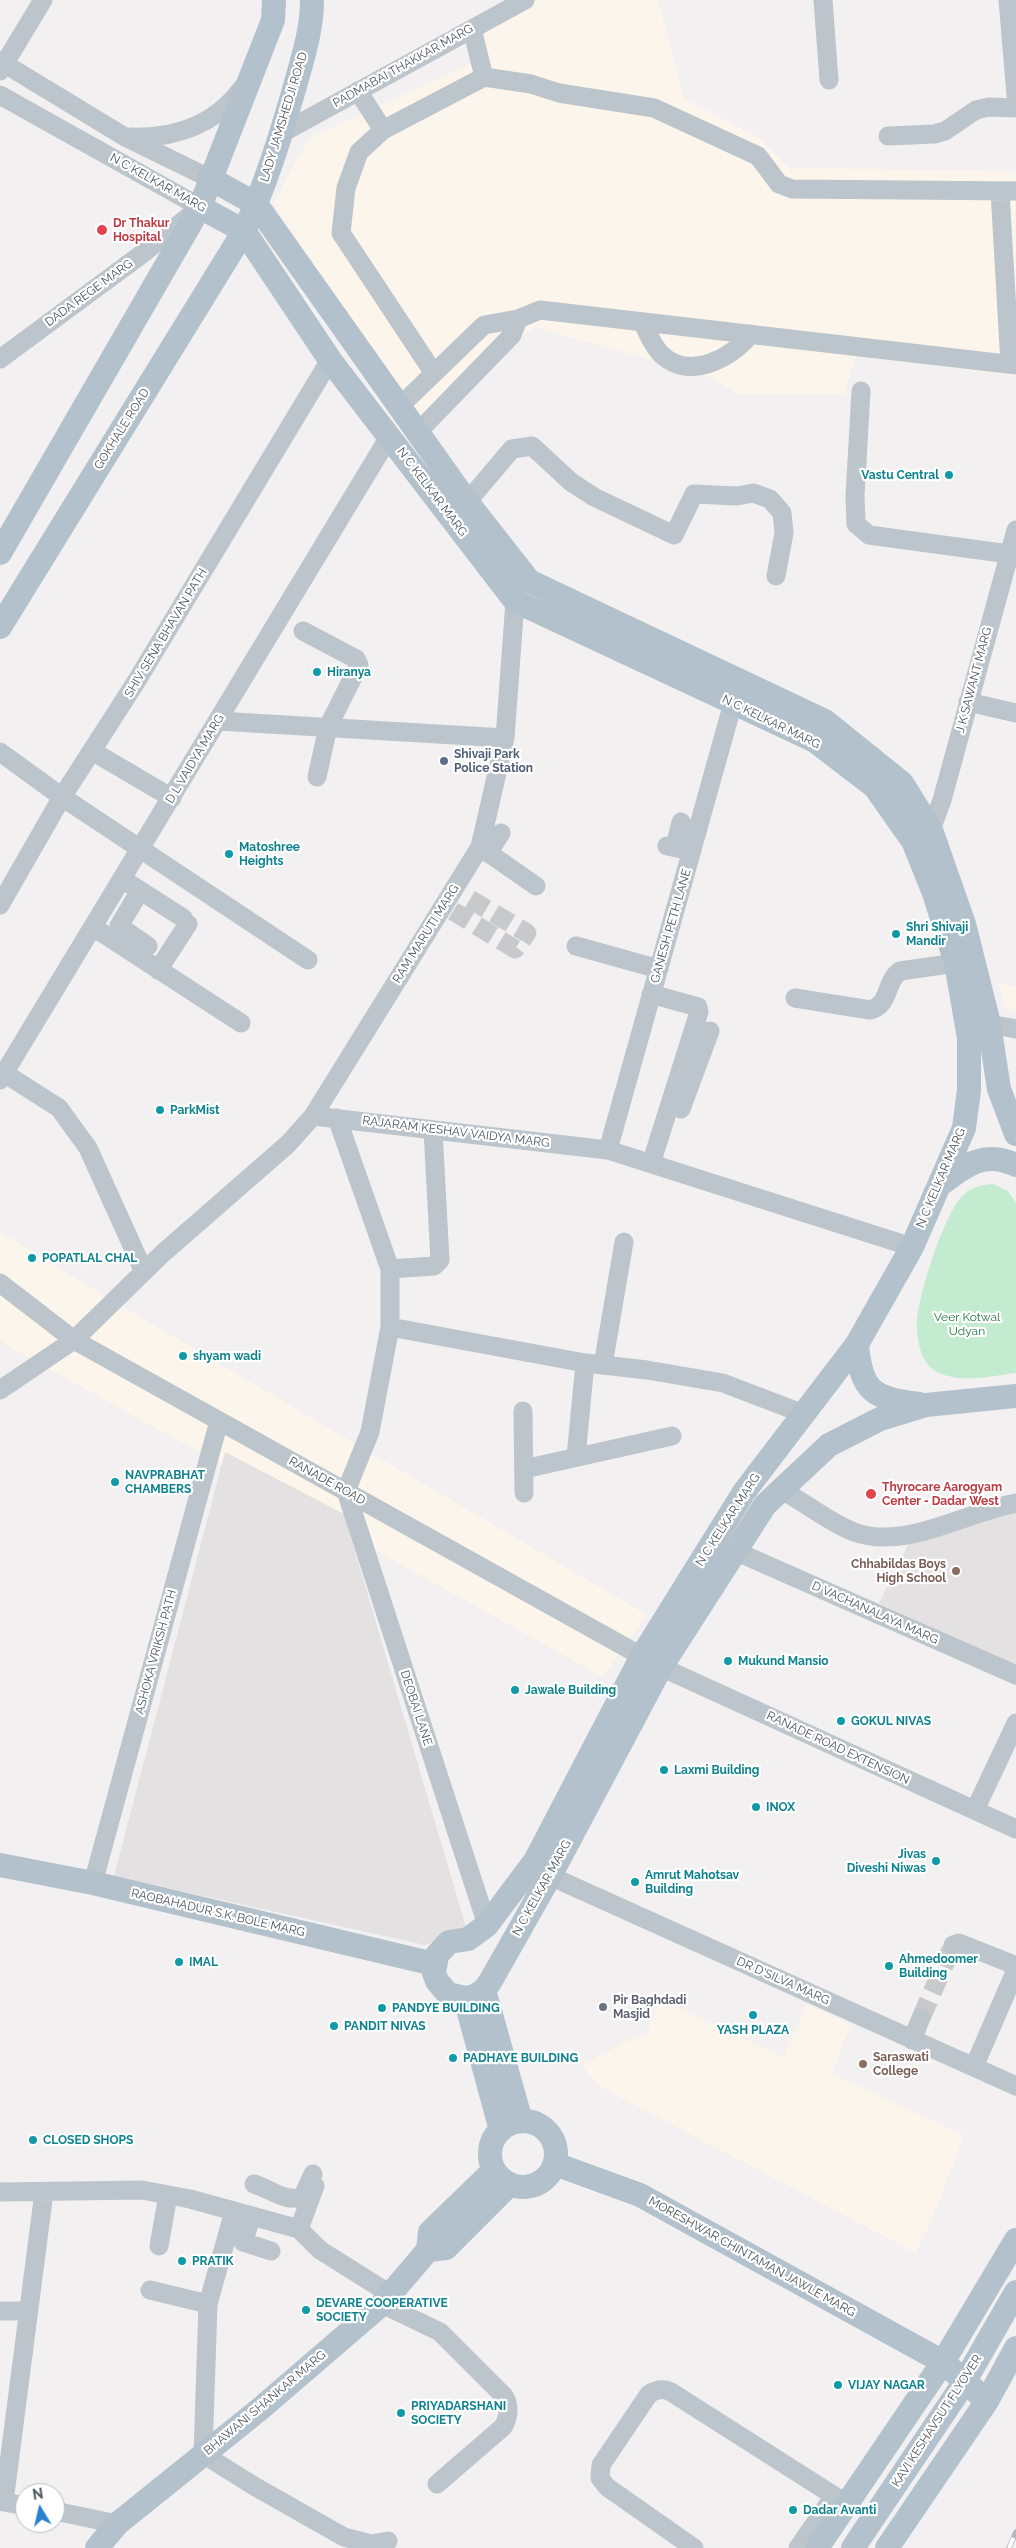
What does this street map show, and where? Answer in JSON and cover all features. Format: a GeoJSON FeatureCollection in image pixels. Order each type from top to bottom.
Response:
{"type":"FeatureCollection","features":[{"type":"Feature","properties":{"kind":"main road"},"geometry":{"type":"LineString","coordinates":[[0,553],[200,207],[273,20],[274,0]]}},
{"type":"Feature","properties":{"kind":"main road","name":"LADY JAMSHEDJI ROAD"},"geometry":{"type":"LineString","coordinates":[[244,231],[282,133],[312,26],[312,0]]}},
{"type":"Feature","properties":{"kind":"main road","name":"N C KELKAR MARG"},"geometry":{"type":"LineString","coordinates":[[210,178],[256,204],[466,502],[529,581],[825,721],[902,783],[931,830],[964,924],[989,1024],[999,1089],[1016,1134]]}},
{"type":"Feature","properties":{"kind":"main road","name":"N C KELKAR MARG"},"geometry":{"type":"LineString","coordinates":[[200,207],[244,231],[330,360],[515,601],[815,741],[875,787],[913,841],[934,893],[956,963],[969,1038],[969,1090],[964,1128],[912,1247],[858,1344],[744,1492],[651,1661],[535,1861],[487,1924],[468,1938],[458,1939],[442,1947],[434,1964]]}},
{"type":"Feature","properties":{"kind":"main road","name":"GOKHALE ROAD"},"geometry":{"type":"LineString","coordinates":[[0,627],[244,231]]}},
{"type":"Feature","properties":{"kind":"main road"},"geometry":{"type":"LineString","coordinates":[[938,1187],[966,1165],[986,1158],[1016,1165]]}},
{"type":"Feature","properties":{"kind":"main road"},"geometry":{"type":"LineString","coordinates":[[858,1344],[859,1367],[867,1385],[887,1400],[926,1405]]}},
{"type":"Feature","properties":{"kind":"main road","name":"N C KELKAR MARG"},"geometry":{"type":"LineString","coordinates":[[481,1987],[550,1876],[651,1661],[735,1551],[765,1505],[829,1445],[880,1419],[926,1405],[1016,1396]]}},
{"type":"Feature","properties":{"kind":"main road","name":"RAOBAHADUR S.K. BOLE MARG"},"geometry":{"type":"LineString","coordinates":[[0,1866],[93,1883],[434,1964]]}},
{"type":"Feature","properties":{"kind":"main road"},"geometry":{"type":"LineString","coordinates":[[434,1964],[437,1981],[442,1988],[454,1996],[481,1987],[511,2125]]}},
{"type":"Feature","properties":{"kind":"main road"},"geometry":{"type":"LineString","coordinates":[[533,2123],[544,2129],[552,2139],[556,2151],[555,2164],[550,2172],[537,2184],[528,2186],[502,2177],[490,2148],[494,2138],[511,2125],[533,2123]]}},
{"type":"Feature","properties":{"kind":"main road","name":"MORESHWAR CHINTAMAN JAWLE MARG"},"geometry":{"type":"LineString","coordinates":[[555,2164],[640,2196],[943,2362],[987,2401]]}},
{"type":"Feature","properties":{"kind":"main road","name":"BHAWANI SHANKAR MARG"},"geometry":{"type":"LineString","coordinates":[[97,2548],[117,2524],[267,2403],[386,2299],[428,2250],[446,2248],[502,2177]]}},
{"type":"Feature","properties":{"kind":"main road"},"geometry":{"type":"LineString","coordinates":[[817,2548],[840,2500],[943,2362],[1016,2240]]}},
{"type":"Feature","properties":{"kind":"main road","name":"KAVI KESHAVSUT FLYOVER"},"geometry":{"type":"LineString","coordinates":[[854,2548],[962,2386],[1016,2292]]}},
{"type":"Feature","properties":{"kind":"main road"},"geometry":{"type":"LineString","coordinates":[[887,2548],[987,2401],[1016,2348]]}},
{"type":"Feature","properties":{"kind":"street"},"geometry":{"type":"LineString","coordinates":[[2,65],[43,0]]}},
{"type":"Feature","properties":{"kind":"street"},"geometry":{"type":"LineString","coordinates":[[823,0],[829,80]]}},
{"type":"Feature","properties":{"kind":"street"},"geometry":{"type":"LineString","coordinates":[[1008,0],[1016,95]]}},
{"type":"Feature","properties":{"kind":"street","name":"PADMABAI THAKKAR MARG"},"geometry":{"type":"LineString","coordinates":[[282,133],[519,2]]}},
{"type":"Feature","properties":{"kind":"street"},"geometry":{"type":"LineString","coordinates":[[472,29],[484,77]]}},
{"type":"Feature","properties":{"kind":"street","name":"N C KELKAR MARG"},"geometry":{"type":"LineString","coordinates":[[2,65],[125,137],[210,178]]}},
{"type":"Feature","properties":{"kind":"street"},"geometry":{"type":"LineString","coordinates":[[399,407],[433,372],[484,325],[518,319],[540,310],[1013,365],[1008,191],[792,189],[779,184],[758,156],[654,108],[559,93],[532,84],[484,77],[383,130],[359,152],[346,188],[341,233],[433,372]]}},
{"type":"Feature","properties":{"kind":"street"},"geometry":{"type":"LineString","coordinates":[[125,137],[151,138],[210,121],[232,102],[249,78]]}},
{"type":"Feature","properties":{"kind":"street"},"geometry":{"type":"LineString","coordinates":[[358,91],[383,130]]}},
{"type":"Feature","properties":{"kind":"street","name":"N C KELKAR MARG"},"geometry":{"type":"LineString","coordinates":[[0,94],[200,207]]}},
{"type":"Feature","properties":{"kind":"street"},"geometry":{"type":"LineString","coordinates":[[888,136],[934,134],[945,131],[976,110],[989,107],[1016,108]]}},
{"type":"Feature","properties":{"kind":"street","name":"DADA REGE MARG"},"geometry":{"type":"LineString","coordinates":[[0,359],[146,251],[200,207]]}},
{"type":"Feature","properties":{"kind":"street"},"geometry":{"type":"LineString","coordinates":[[417,433],[512,335],[518,319]]}},
{"type":"Feature","properties":{"kind":"street"},"geometry":{"type":"LineString","coordinates":[[642,322],[661,354],[672,363],[684,366],[716,362],[740,348],[751,334]]}},
{"type":"Feature","properties":{"kind":"street","name":"SHIV SENA BHAVAN PATH"},"geometry":{"type":"LineString","coordinates":[[0,905],[62,797],[136,682],[330,360]]}},
{"type":"Feature","properties":{"kind":"street"},"geometry":{"type":"LineString","coordinates":[[861,391],[855,496],[856,524],[869,535],[1009,554]]}},
{"type":"Feature","properties":{"kind":"street","name":"D L VAIDYA MARG"},"geometry":{"type":"LineString","coordinates":[[2,1076],[389,437]]}},
{"type":"Feature","properties":{"kind":"street"},"geometry":{"type":"LineString","coordinates":[[466,502],[512,449],[532,446],[571,482],[594,497],[674,535],[694,494],[737,496],[753,493],[770,499],[782,513],[784,533],[776,576]]}},
{"type":"Feature","properties":{"kind":"street","name":"J K SAWANT MARG"},"geometry":{"type":"LineString","coordinates":[[931,830],[942,800],[1016,530]]}},
{"type":"Feature","properties":{"kind":"street","name":"RAM MARUTI MARG"},"geometry":{"type":"LineString","coordinates":[[313,1116],[454,900],[484,850],[504,738],[515,601]]}},
{"type":"Feature","properties":{"kind":"street"},"geometry":{"type":"LineString","coordinates":[[303,631],[358,662],[358,669],[328,727],[317,777]]}},
{"type":"Feature","properties":{"kind":"street"},"geometry":{"type":"LineString","coordinates":[[968,702],[1016,713]]}},
{"type":"Feature","properties":{"kind":"street","name":"GANESH PETH LANE"},"geometry":{"type":"LineString","coordinates":[[608,1150],[659,969],[684,839],[733,703]]}},
{"type":"Feature","properties":{"kind":"street"},"geometry":{"type":"LineString","coordinates":[[218,721],[504,738]]}},
{"type":"Feature","properties":{"kind":"street"},"geometry":{"type":"LineString","coordinates":[[0,752],[62,797],[308,960]]}},
{"type":"Feature","properties":{"kind":"street"},"geometry":{"type":"LineString","coordinates":[[92,752],[172,798]]}},
{"type":"Feature","properties":{"kind":"street"},"geometry":{"type":"LineString","coordinates":[[501,833],[484,850],[536,886]]}},
{"type":"Feature","properties":{"kind":"street"},"geometry":{"type":"LineString","coordinates":[[120,884],[185,921],[158,970]]}},
{"type":"Feature","properties":{"kind":"street"},"geometry":{"type":"LineString","coordinates":[[138,895],[119,926],[148,946]]}},
{"type":"Feature","properties":{"kind":"street"},"geometry":{"type":"LineString","coordinates":[[93,927],[158,970],[207,994],[241,1023]]}},
{"type":"Feature","properties":{"kind":"street"},"geometry":{"type":"LineString","coordinates":[[576,946],[659,969]]}},
{"type":"Feature","properties":{"kind":"street"},"geometry":{"type":"LineString","coordinates":[[795,998],[870,1010],[877,1008],[882,1003],[893,976],[900,971],[956,963]]}},
{"type":"Feature","properties":{"kind":"street"},"geometry":{"type":"LineString","coordinates":[[651,994],[698,1007],[700,1012],[655,1165]]}},
{"type":"Feature","properties":{"kind":"street"},"geometry":{"type":"LineString","coordinates":[[989,1024],[1016,1029]]}},
{"type":"Feature","properties":{"kind":"street"},"geometry":{"type":"LineString","coordinates":[[655,1165],[710,1031]]}},
{"type":"Feature","properties":{"kind":"street"},"geometry":{"type":"LineString","coordinates":[[2,1076],[59,1108],[88,1148],[144,1272]]}},
{"type":"Feature","properties":{"kind":"street"},"geometry":{"type":"LineString","coordinates":[[0,1390],[74,1340],[144,1272],[288,1144],[313,1116]]}},
{"type":"Feature","properties":{"kind":"street","name":"RAJARAM KESHAV VAIDYA MARG"},"geometry":{"type":"LineString","coordinates":[[313,1116],[608,1150],[912,1247]]}},
{"type":"Feature","properties":{"kind":"street"},"geometry":{"type":"LineString","coordinates":[[336,1118],[390,1269],[390,1327],[370,1432],[346,1491]]}},
{"type":"Feature","properties":{"kind":"street"},"geometry":{"type":"LineString","coordinates":[[390,1269],[434,1266],[440,1260],[433,1130]]}},
{"type":"Feature","properties":{"kind":"street"},"geometry":{"type":"LineString","coordinates":[[576,1457],[594,1364],[624,1242]]}},
{"type":"Feature","properties":{"kind":"street","name":"RANADE ROAD"},"geometry":{"type":"LineString","coordinates":[[0,1283],[74,1340],[651,1661]]}},
{"type":"Feature","properties":{"kind":"street"},"geometry":{"type":"LineString","coordinates":[[390,1327],[594,1364],[647,1370],[723,1384],[804,1414]]}},
{"type":"Feature","properties":{"kind":"street"},"geometry":{"type":"LineString","coordinates":[[523,1411],[524,1494]]}},
{"type":"Feature","properties":{"kind":"street","name":"ASHOKA VRIKSH PATH"},"geometry":{"type":"LineString","coordinates":[[93,1883],[220,1421]]}},
{"type":"Feature","properties":{"kind":"street"},"geometry":{"type":"LineString","coordinates":[[524,1469],[672,1436]]}},
{"type":"Feature","properties":{"kind":"street"},"geometry":{"type":"LineString","coordinates":[[781,1490],[852,1531],[868,1536],[912,1534],[1016,1503]]}},
{"type":"Feature","properties":{"kind":"street","name":"DEOBAI LANE"},"geometry":{"type":"LineString","coordinates":[[346,1491],[487,1924]]}},
{"type":"Feature","properties":{"kind":"street","name":"D VACHANALAYA MARG"},"geometry":{"type":"LineString","coordinates":[[735,1551],[1016,1675]]}},
{"type":"Feature","properties":{"kind":"street","name":"RANADE ROAD EXTENSION"},"geometry":{"type":"LineString","coordinates":[[651,1661],[1016,1829]]}},
{"type":"Feature","properties":{"kind":"street"},"geometry":{"type":"LineString","coordinates":[[975,1810],[1016,1723]]}},
{"type":"Feature","properties":{"kind":"street","name":"DR D'SILVA MARG"},"geometry":{"type":"LineString","coordinates":[[550,1876],[1016,2086]]}},
{"type":"Feature","properties":{"kind":"street"},"geometry":{"type":"LineString","coordinates":[[952,1945],[959,1943],[1012,1964],[1015,1972],[974,2067]]}},
{"type":"Feature","properties":{"kind":"street"},"geometry":{"type":"LineString","coordinates":[[912,2040],[921,2018]]}},
{"type":"Feature","properties":{"kind":"street"},"geometry":{"type":"LineString","coordinates":[[254,2184],[266,2187],[284,2197],[296,2199],[302,2196],[315,2178],[299,2229]]}},
{"type":"Feature","properties":{"kind":"street"},"geometry":{"type":"LineString","coordinates":[[0,2192],[142,2190],[234,2211],[299,2229],[320,2250],[386,2299],[440,2332],[508,2402],[507,2420],[503,2427],[437,2484]]}},
{"type":"Feature","properties":{"kind":"street"},"geometry":{"type":"LineString","coordinates":[[15,2504],[2,2501],[44,2192]]}},
{"type":"Feature","properties":{"kind":"street"},"geometry":{"type":"LineString","coordinates":[[159,2246],[168,2195]]}},
{"type":"Feature","properties":{"kind":"street"},"geometry":{"type":"LineString","coordinates":[[271,2251],[244,2242],[266,2221],[284,2197]]}},
{"type":"Feature","properties":{"kind":"street"},"geometry":{"type":"LineString","coordinates":[[234,2211],[208,2304],[203,2454],[254,2486],[344,2537],[372,2544],[388,2541]]}},
{"type":"Feature","properties":{"kind":"street"},"geometry":{"type":"LineString","coordinates":[[150,2290],[208,2304]]}},
{"type":"Feature","properties":{"kind":"street"},"geometry":{"type":"LineString","coordinates":[[0,2312],[27,2311]]}},
{"type":"Feature","properties":{"kind":"street"},"geometry":{"type":"LineString","coordinates":[[694,2548],[607,2487],[600,2478],[602,2465],[649,2394],[654,2391],[665,2390],[671,2392],[840,2500],[798,2548]]}},
{"type":"Feature","properties":{"kind":"street"},"geometry":{"type":"LineString","coordinates":[[65,2514],[117,2524]]}},
{"type":"Feature","properties":{"kind":"shaded area"},"geometry":{"type":"Polygon","coordinates":[[[538,0],[658,0],[684,99],[759,137],[789,168],[1015,171],[1016,376],[856,356],[844,394],[738,394],[673,356],[659,362],[534,327],[418,422],[273,203],[309,138],[486,57],[485,32],[538,0]]]}},
{"type":"Feature","properties":{"kind":"shaded area"},"geometry":{"type":"Polygon","coordinates":[[[998,983],[1016,986],[1016,1010],[1005,1008],[998,983]]]}},
{"type":"Feature","properties":{"kind":"shaded area"},"geometry":{"type":"Polygon","coordinates":[[[0,1232],[128,1310],[647,1615],[603,1677],[10,1347],[0,1339],[0,1232]]]}},
{"type":"Feature","properties":{"kind":"shaded area"},"geometry":{"type":"Polygon","coordinates":[[[225,1452],[344,1514],[466,1927],[425,1945],[114,1876],[225,1452]]]}},
{"type":"Feature","properties":{"kind":"shaded area","name":"Chhabildas Boys High School"},"geometry":{"type":"Polygon","coordinates":[[[1016,1511],[1016,1667],[879,1603],[911,1539],[1016,1511]]]}},
{"type":"Feature","properties":{"kind":"shaded area"},"geometry":{"type":"Polygon","coordinates":[[[661,2000],[783,2057],[807,2004],[853,2026],[846,2036],[832,2074],[964,2135],[937,2207],[916,2253],[599,2086],[582,2065],[635,2037],[647,2036],[650,2024],[661,2000]]]}},
{"type":"Feature","properties":{"kind":"green space","name":"Veer Kotwal Udyan"},"geometry":{"type":"Polygon","coordinates":[[[993,1184],[1008,1191],[1016,1203],[1016,1373],[974,1378],[944,1375],[934,1370],[926,1362],[919,1346],[918,1316],[926,1280],[939,1239],[955,1206],[969,1190],[993,1184]]]}},
{"type":"Feature","properties":{"kind":"tunnel"},"geometry":{"type":"LineString","coordinates":[[453,911],[515,949],[527,933],[463,895]]}},
{"type":"Feature","properties":{"kind":"tunnel"},"geometry":{"type":"LineString","coordinates":[[921,2018],[953,1945]]}},
{"type":"Feature","properties":{"kind":"railway"},"geometry":{"type":"LineString","coordinates":[[1009,2548],[1016,2532]]}},
{"type":"Feature","properties":{"kind":"place","name":"Dr Thakur Hospital"},"geometry":{"type":"Point","coordinates":[102,230]}},
{"type":"Feature","properties":{"kind":"place","name":"Vastu Central"},"geometry":{"type":"Point","coordinates":[949,475]}},
{"type":"Feature","properties":{"kind":"place","name":"Hiranya"},"geometry":{"type":"Point","coordinates":[317,672]}},
{"type":"Feature","properties":{"kind":"place","name":"Shivaji Park Police Station"},"geometry":{"type":"Point","coordinates":[444,761]}},
{"type":"Feature","properties":{"kind":"place","name":"Matoshree Heights"},"geometry":{"type":"Point","coordinates":[229,854]}},
{"type":"Feature","properties":{"kind":"place","name":"Shri Shivaji Mandir"},"geometry":{"type":"Point","coordinates":[896,934]}},
{"type":"Feature","properties":{"kind":"place","name":"ParkMist"},"geometry":{"type":"Point","coordinates":[160,1110]}},
{"type":"Feature","properties":{"kind":"place","name":"POPATLAL CHAL"},"geometry":{"type":"Point","coordinates":[32,1258]}},
{"type":"Feature","properties":{"kind":"place","name":"shyam wadi"},"geometry":{"type":"Point","coordinates":[183,1356]}},
{"type":"Feature","properties":{"kind":"place","name":"NAVPRABHAT CHAMBERS"},"geometry":{"type":"Point","coordinates":[115,1482]}},
{"type":"Feature","properties":{"kind":"place","name":"Thyrocare Aarogyam Center - Dadar West"},"geometry":{"type":"Point","coordinates":[871,1494]}},
{"type":"Feature","properties":{"kind":"place","name":"Chhabildas Boys High School"},"geometry":{"type":"Point","coordinates":[956,1571]}},
{"type":"Feature","properties":{"kind":"place","name":"Mukund Mansio"},"geometry":{"type":"Point","coordinates":[728,1661]}},
{"type":"Feature","properties":{"kind":"place","name":"Jawale Building"},"geometry":{"type":"Point","coordinates":[515,1690]}},
{"type":"Feature","properties":{"kind":"place","name":"GOKUL NIVAS"},"geometry":{"type":"Point","coordinates":[841,1721]}},
{"type":"Feature","properties":{"kind":"place","name":"Laxmi Building"},"geometry":{"type":"Point","coordinates":[664,1770]}},
{"type":"Feature","properties":{"kind":"place","name":"INOX"},"geometry":{"type":"Point","coordinates":[756,1807]}},
{"type":"Feature","properties":{"kind":"place","name":"Jivas Diveshi Niwas"},"geometry":{"type":"Point","coordinates":[936,1861]}},
{"type":"Feature","properties":{"kind":"place","name":"Amrut Mahotsav Building"},"geometry":{"type":"Point","coordinates":[635,1882]}},
{"type":"Feature","properties":{"kind":"place","name":"IMAL"},"geometry":{"type":"Point","coordinates":[179,1962]}},
{"type":"Feature","properties":{"kind":"place","name":"Ahmedoomer Building"},"geometry":{"type":"Point","coordinates":[889,1966]}},
{"type":"Feature","properties":{"kind":"place","name":"Pir Baghdadi Masjid"},"geometry":{"type":"Point","coordinates":[603,2007]}},
{"type":"Feature","properties":{"kind":"place","name":"PANDYE BUILDING"},"geometry":{"type":"Point","coordinates":[382,2008]}},
{"type":"Feature","properties":{"kind":"place","name":"YASH PLAZA"},"geometry":{"type":"Point","coordinates":[753,2015]}},
{"type":"Feature","properties":{"kind":"place","name":"PANDIT NIVAS"},"geometry":{"type":"Point","coordinates":[334,2026]}},
{"type":"Feature","properties":{"kind":"place","name":"PADHAYE BUILDING"},"geometry":{"type":"Point","coordinates":[453,2058]}},
{"type":"Feature","properties":{"kind":"place","name":"Saraswati College"},"geometry":{"type":"Point","coordinates":[863,2064]}},
{"type":"Feature","properties":{"kind":"place","name":"CLOSED SHOPS"},"geometry":{"type":"Point","coordinates":[33,2140]}},
{"type":"Feature","properties":{"kind":"place","name":"PRATIK"},"geometry":{"type":"Point","coordinates":[182,2261]}},
{"type":"Feature","properties":{"kind":"place","name":"DEVARE COOPERATIVE SOCIETY"},"geometry":{"type":"Point","coordinates":[306,2310]}},
{"type":"Feature","properties":{"kind":"place","name":"VIJAY NAGAR"},"geometry":{"type":"Point","coordinates":[838,2385]}},
{"type":"Feature","properties":{"kind":"place","name":"PRIYADARSHANI SOCIETY"},"geometry":{"type":"Point","coordinates":[401,2413]}},
{"type":"Feature","properties":{"kind":"place","name":"Dadar Avanti"},"geometry":{"type":"Point","coordinates":[793,2510]}}]}
